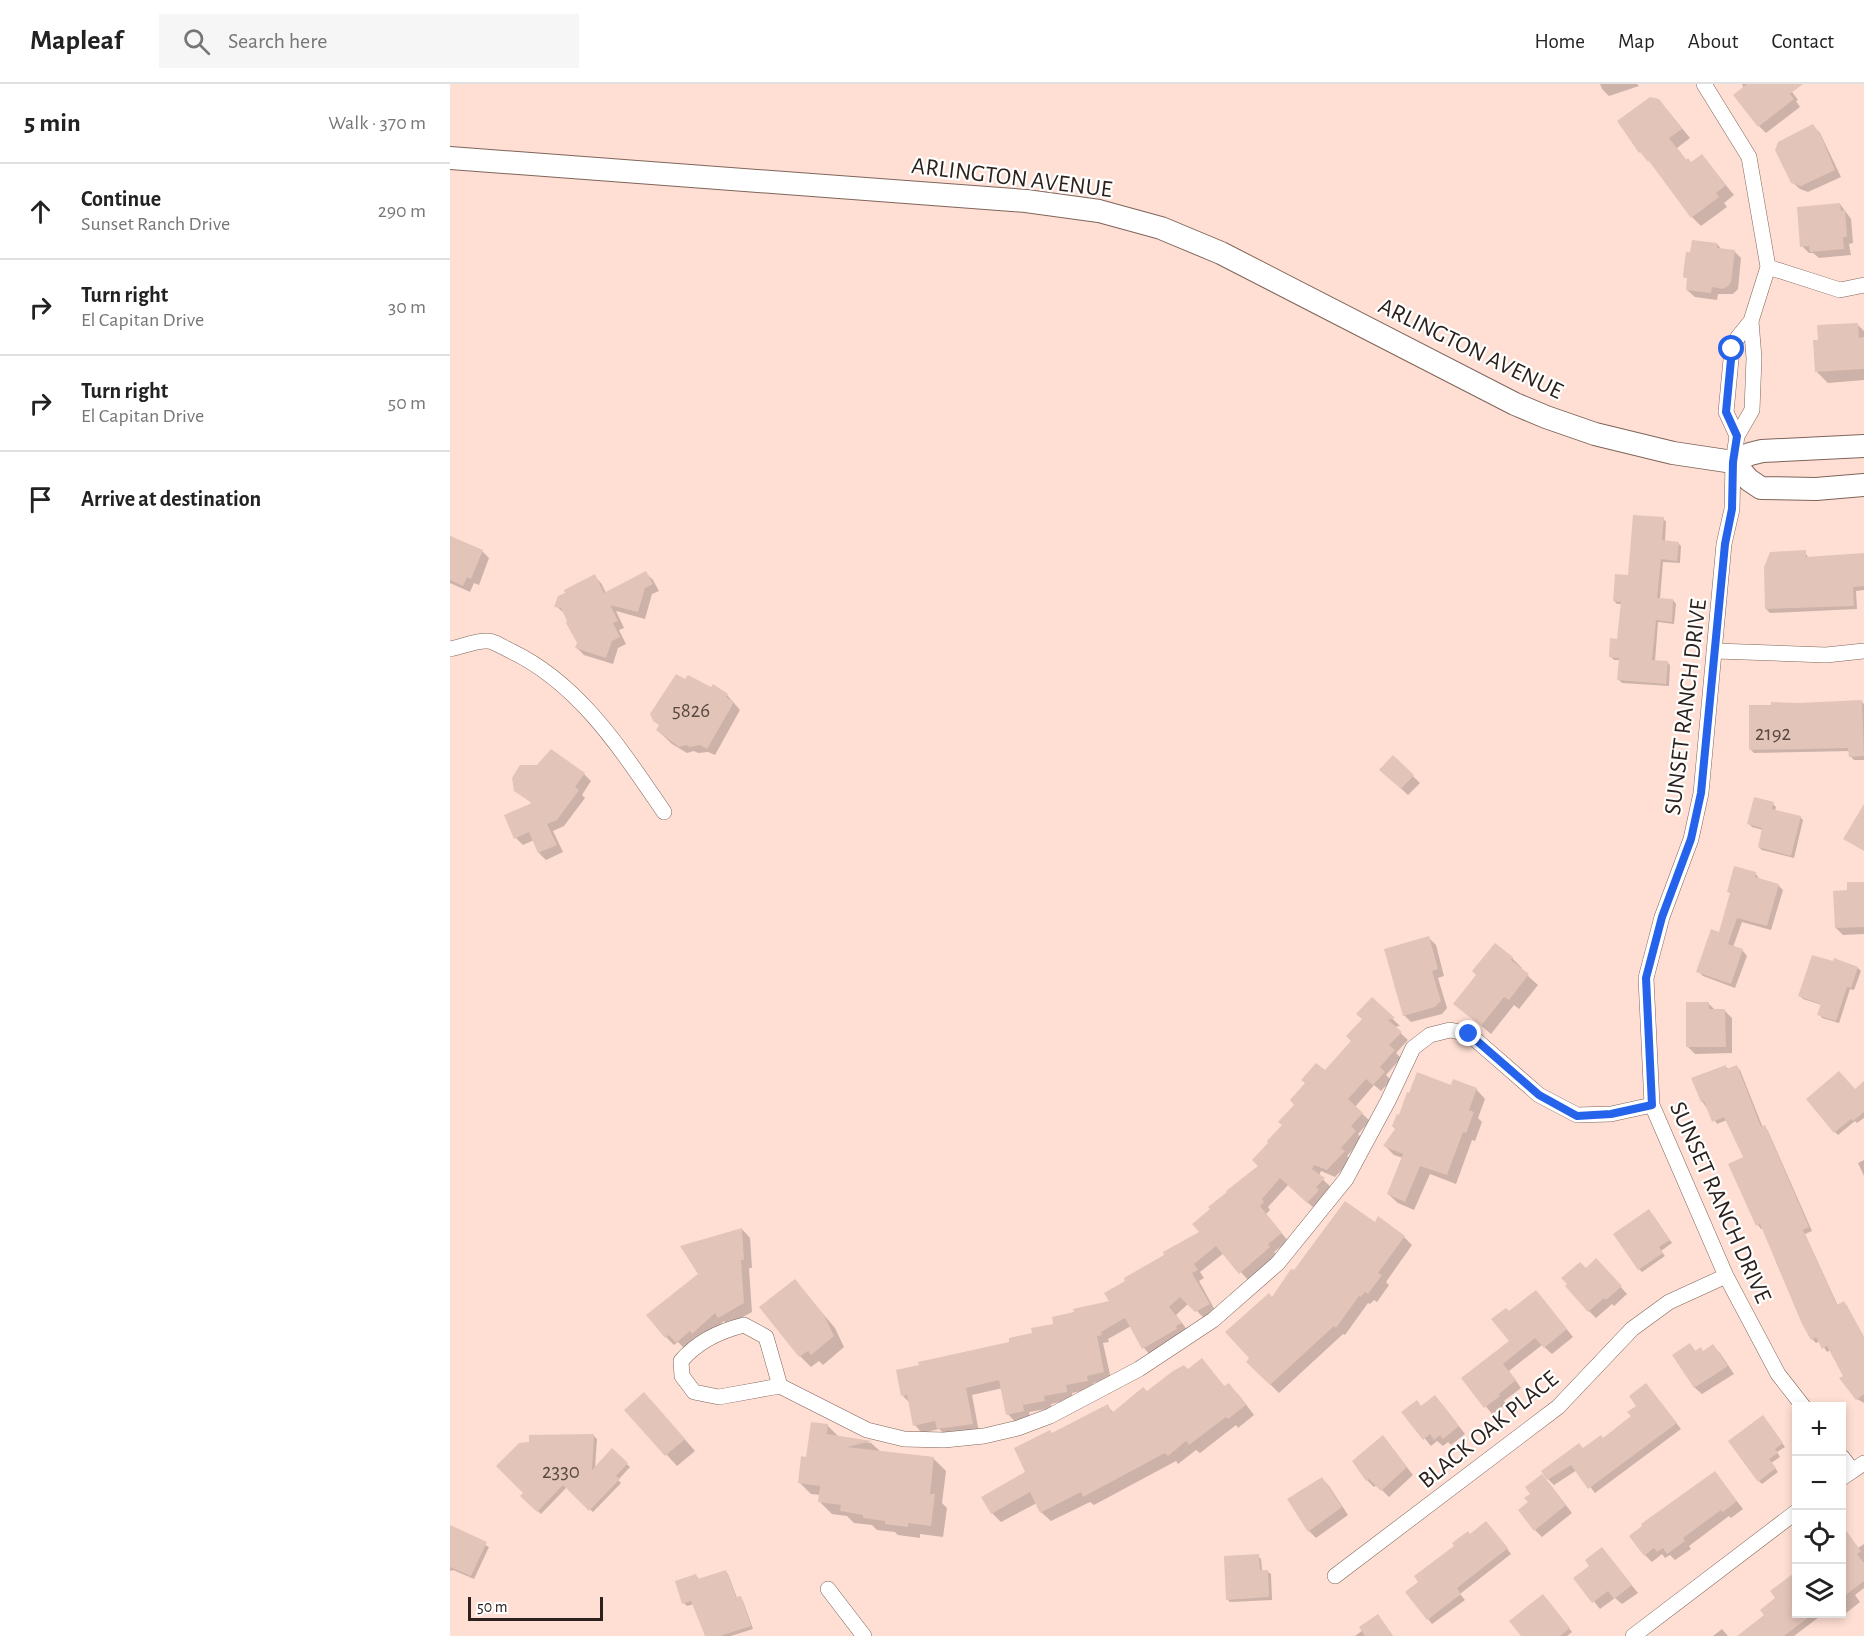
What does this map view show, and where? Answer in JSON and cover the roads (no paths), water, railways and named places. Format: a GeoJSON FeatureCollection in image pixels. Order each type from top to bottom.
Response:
{"type":"FeatureCollection","features":[{"type":"Feature","properties":{"kind":"main road","name":"ARLINGTON AVENUE"},"geometry":{"type":"LineString","coordinates":[[450,158],[1014,200],[1099,212],[1161,228],[1221,253],[1515,404],[1546,417],[1641,447],[1733,462]]}},
{"type":"Feature","properties":{"kind":"main road"},"geometry":{"type":"LineString","coordinates":[[1864,446],[1762,451],[1733,462],[1749,480],[1761,488],[1816,489],[1864,485]]}},
{"type":"Feature","properties":{"kind":"street","name":"SUNSET RANCH DRIVE"},"geometry":{"type":"LineString","coordinates":[[1704,84],[1749,157],[1768,267],[1751,321],[1738,337],[1731,354],[1726,412],[1737,436]]}},
{"type":"Feature","properties":{"kind":"street"},"geometry":{"type":"LineString","coordinates":[[1768,267],[1840,290],[1864,285]]}},
{"type":"Feature","properties":{"kind":"street","name":"SUNSET RANCH DRIVE"},"geometry":{"type":"LineString","coordinates":[[1751,321],[1754,358],[1752,410],[1737,436],[1733,462],[1732,509],[1725,544],[1703,775],[1691,839],[1662,917],[1646,978],[1652,1105],[1726,1276],[1778,1374],[1799,1402]]}},
{"type":"Feature","properties":{"kind":"street"},"geometry":{"type":"LineString","coordinates":[[450,649],[487,640],[534,665],[586,706],[620,748],[664,812]]}},
{"type":"Feature","properties":{"kind":"street"},"geometry":{"type":"LineString","coordinates":[[1716,651],[1826,655],[1864,651]]}},
{"type":"Feature","properties":{"kind":"street"},"geometry":{"type":"LineString","coordinates":[[780,1386],[766,1337],[744,1325],[727,1330],[705,1341],[690,1350],[681,1361],[682,1377],[694,1392],[719,1397],[780,1386],[867,1430],[904,1439],[944,1440],[984,1436],[1018,1428],[1050,1416],[1139,1369],[1213,1320],[1278,1263],[1346,1179],[1388,1101],[1413,1048],[1430,1035],[1450,1030],[1469,1034],[1539,1095],[1577,1116],[1611,1114],[1652,1105]]}},
{"type":"Feature","properties":{"kind":"street","name":"BLACK OAK PLACE"},"geometry":{"type":"LineString","coordinates":[[1335,1576],[1558,1407],[1632,1329],[1669,1302],[1726,1276]]}},
{"type":"Feature","properties":{"kind":"street"},"geometry":{"type":"LineString","coordinates":[[1633,1636],[1792,1516]]}},
{"type":"Feature","properties":{"kind":"street"},"geometry":{"type":"LineString","coordinates":[[828,1589],[864,1636]]}}]}
